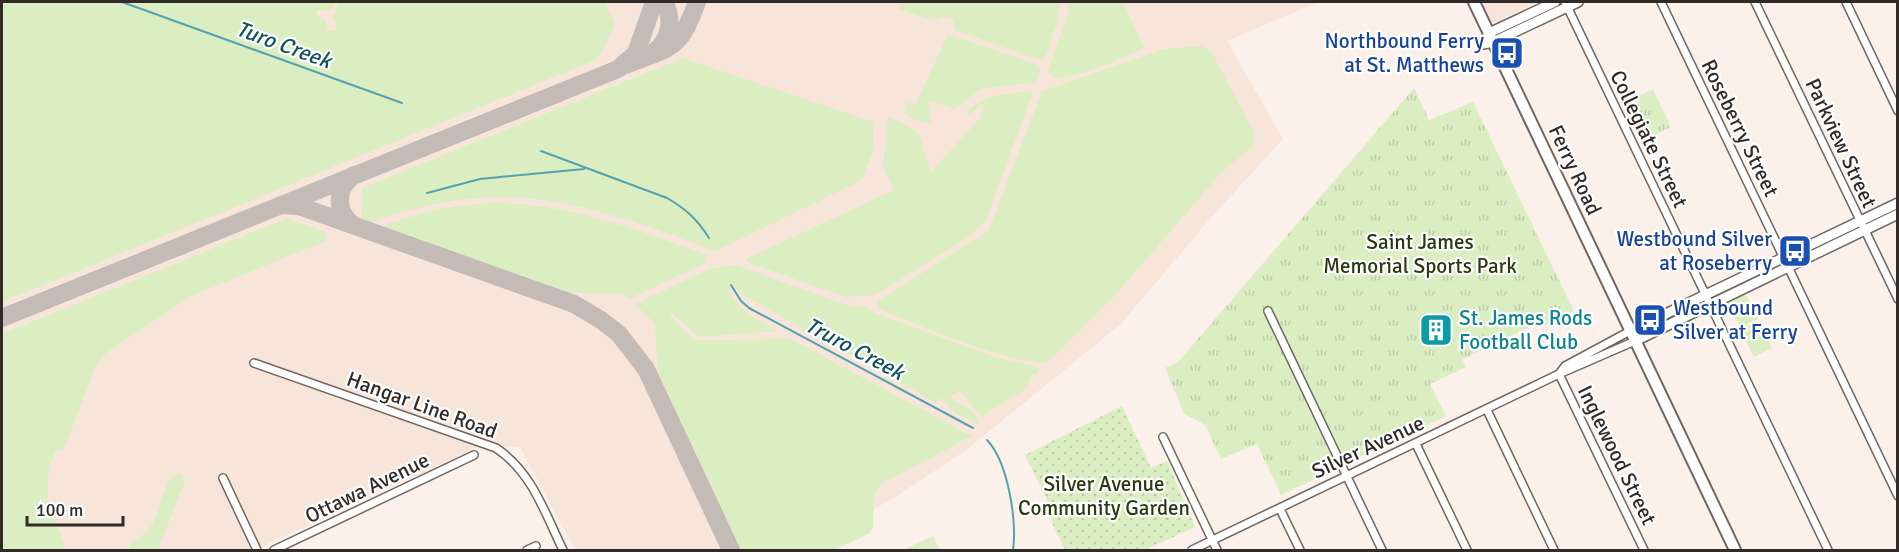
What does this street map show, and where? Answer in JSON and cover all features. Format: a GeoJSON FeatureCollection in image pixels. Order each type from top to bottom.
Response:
{"type":"FeatureCollection","features":[{"type":"Feature","properties":{"kind":"main road","name":"Ferry Road"},"geometry":{"type":"LineString","coordinates":[[1474,2],[1735,550]]}},
{"type":"Feature","properties":{"kind":"street"},"geometry":{"type":"LineString","coordinates":[[1491,38],[1555,2]]}},
{"type":"Feature","properties":{"kind":"street"},"geometry":{"type":"LineString","coordinates":[[1491,38],[1566,4],[1578,2]]}},
{"type":"Feature","properties":{"kind":"street","name":"Roseberry Street"},"geometry":{"type":"LineString","coordinates":[[1661,2],[1898,496]]}},
{"type":"Feature","properties":{"kind":"street","name":"Parkview Street"},"geometry":{"type":"LineString","coordinates":[[1755,2],[1898,299]]}},
{"type":"Feature","properties":{"kind":"street"},"geometry":{"type":"LineString","coordinates":[[1846,2],[1898,111]]}},
{"type":"Feature","properties":{"kind":"street","name":"Collegiate Street"},"geometry":{"type":"LineString","coordinates":[[1566,4],[1828,550]]}},
{"type":"Feature","properties":{"kind":"street","name":"Silver Avenue"},"geometry":{"type":"LineString","coordinates":[[1192,550],[1487,410],[1632,336],[1862,225],[1898,203]]}},
{"type":"Feature","properties":{"kind":"street","name":"Silver Avenue"},"geometry":{"type":"LineString","coordinates":[[1862,225],[1898,214]]}},
{"type":"Feature","properties":{"kind":"street"},"geometry":{"type":"LineString","coordinates":[[1268,311],[1382,550]]}},
{"type":"Feature","properties":{"kind":"street","name":"Hangar Line Road"},"geometry":{"type":"LineString","coordinates":[[254,363],[496,448],[515,462],[528,479],[563,550]]}},
{"type":"Feature","properties":{"kind":"street","name":"Inglewood Street"},"geometry":{"type":"LineString","coordinates":[[1559,374],[1644,550]]}},
{"type":"Feature","properties":{"kind":"street"},"geometry":{"type":"LineString","coordinates":[[1487,410],[1554,550]]}},
{"type":"Feature","properties":{"kind":"street"},"geometry":{"type":"LineString","coordinates":[[1163,437],[1217,550]]}},
{"type":"Feature","properties":{"kind":"street"},"geometry":{"type":"LineString","coordinates":[[1416,444],[1467,550]]}},
{"type":"Feature","properties":{"kind":"street","name":"Ottawa Avenue"},"geometry":{"type":"LineString","coordinates":[[274,550],[474,455]]}},
{"type":"Feature","properties":{"kind":"street"},"geometry":{"type":"LineString","coordinates":[[223,478],[257,550]]}},
{"type":"Feature","properties":{"kind":"street"},"geometry":{"type":"LineString","coordinates":[[1280,509],[1300,550]]}},
{"type":"Feature","properties":{"kind":"street"},"geometry":{"type":"LineString","coordinates":[[527,550],[536,546]]}},
{"type":"Feature","properties":{"kind":"shaded area"},"geometry":{"type":"Polygon","coordinates":[[[2,2],[1319,2],[1227,41],[1283,139],[1210,219],[1121,324],[965,451],[889,501],[795,550],[575,550],[520,447],[478,447],[255,550],[2,550],[2,2]]]}},
{"type":"Feature","properties":{"kind":"shaded area"},"geometry":{"type":"Polygon","coordinates":[[[1482,2],[1538,2],[1492,23],[1482,2]]]}},
{"type":"Feature","properties":{"kind":"green space"},"geometry":{"type":"Polygon","coordinates":[[[2,2],[335,2],[331,10],[318,10],[316,14],[325,19],[328,31],[340,30],[336,28],[336,21],[332,21],[339,2],[601,2],[605,3],[615,24],[600,56],[593,61],[2,302],[2,2]]]}},
{"type":"Feature","properties":{"kind":"green space"},"geometry":{"type":"Polygon","coordinates":[[[902,2],[1060,2],[1058,19],[1045,59],[1041,60],[956,31],[953,20],[948,16],[935,21],[898,9],[902,2]]]}},
{"type":"Feature","properties":{"kind":"green space"},"geometry":{"type":"Polygon","coordinates":[[[1067,2],[1134,2],[1124,5],[1144,47],[1090,70],[1068,77],[1053,77],[1048,71],[1069,11],[1067,2]]]}},
{"type":"Feature","properties":{"kind":"green space"},"geometry":{"type":"Polygon","coordinates":[[[948,34],[1038,65],[1041,69],[1037,80],[1031,83],[981,89],[954,109],[928,100],[931,122],[920,122],[904,114],[907,102],[915,105],[948,34]]]}},
{"type":"Feature","properties":{"kind":"green space"},"geometry":{"type":"Polygon","coordinates":[[[1202,46],[1212,52],[1253,131],[1255,140],[1252,147],[1220,174],[1117,293],[1049,361],[1016,359],[992,352],[879,309],[877,302],[989,230],[1042,91],[1164,49],[1202,46]]]}},
{"type":"Feature","properties":{"kind":"green space"},"geometry":{"type":"Polygon","coordinates":[[[683,58],[873,122],[873,150],[862,180],[716,251],[625,219],[546,200],[506,197],[464,200],[419,208],[369,223],[361,221],[362,188],[683,58]]]}},
{"type":"Feature","properties":{"kind":"green space","name":"Saint James Memorial Sports Park"},"geometry":{"type":"Polygon","coordinates":[[[1414,88],[1429,120],[1473,102],[1574,311],[1543,326],[1529,327],[1462,359],[1466,367],[1430,384],[1446,416],[1281,495],[1257,444],[1221,459],[1205,425],[1184,414],[1165,368],[1178,362],[1414,88]]]}},
{"type":"Feature","properties":{"kind":"green space"},"geometry":{"type":"Polygon","coordinates":[[[1653,89],[1671,127],[1643,141],[1624,103],[1653,89]]]}},
{"type":"Feature","properties":{"kind":"green space"},"geometry":{"type":"Polygon","coordinates":[[[1033,92],[986,220],[967,238],[875,295],[846,297],[746,262],[746,259],[894,190],[883,168],[888,116],[918,132],[931,172],[980,118],[983,104],[970,114],[965,112],[972,106],[1002,94],[1033,92]]]}},
{"type":"Feature","properties":{"kind":"green space"},"geometry":{"type":"Polygon","coordinates":[[[488,203],[545,207],[599,219],[707,255],[705,263],[629,299],[622,294],[564,292],[382,228],[387,224],[438,209],[488,203]]]}},
{"type":"Feature","properties":{"kind":"green space"},"geometry":{"type":"Polygon","coordinates":[[[287,218],[324,231],[326,241],[191,296],[106,353],[96,366],[63,451],[56,449],[48,475],[48,497],[64,543],[63,550],[2,550],[2,334],[287,218]]]}},
{"type":"Feature","properties":{"kind":"green space"},"geometry":{"type":"Polygon","coordinates":[[[736,265],[852,307],[867,307],[877,314],[995,357],[1041,368],[1037,374],[1032,374],[1027,388],[988,412],[983,418],[958,391],[950,397],[973,412],[979,426],[955,413],[942,399],[939,398],[936,403],[741,294],[732,284],[729,285],[731,293],[740,307],[778,331],[699,337],[671,313],[670,316],[694,340],[791,339],[972,436],[882,483],[874,495],[873,528],[868,534],[835,550],[741,550],[658,376],[655,324],[635,304],[709,269],[736,265]]]}},
{"type":"Feature","properties":{"kind":"green space"},"geometry":{"type":"Polygon","coordinates":[[[1746,294],[1758,319],[1740,328],[1728,303],[1746,294]]]}},
{"type":"Feature","properties":{"kind":"green space"},"geometry":{"type":"Polygon","coordinates":[[[1706,296],[1710,304],[1635,341],[1630,331],[1706,296]]]}},
{"type":"Feature","properties":{"kind":"green space"},"geometry":{"type":"Polygon","coordinates":[[[1758,321],[1772,348],[1754,357],[1740,329],[1758,321]]]}},
{"type":"Feature","properties":{"kind":"green space","name":"Silver Avenue Community Garden"},"geometry":{"type":"Polygon","coordinates":[[[1122,406],[1151,468],[1167,461],[1195,527],[1145,550],[1065,550],[1053,525],[1046,497],[1025,455],[1122,406]]]}},
{"type":"Feature","properties":{"kind":"green space"},"geometry":{"type":"Polygon","coordinates":[[[176,474],[182,474],[185,481],[158,550],[128,550],[132,543],[152,524],[167,485],[176,474]]]}},
{"type":"Feature","properties":{"kind":"green space"},"geometry":{"type":"Polygon","coordinates":[[[933,536],[940,550],[903,550],[933,536]]]}},
{"type":"Feature","properties":{"kind":"waterway","name":"Turo Creek"},"geometry":{"type":"LineString","coordinates":[[122,2],[402,103]]}},
{"type":"Feature","properties":{"kind":"waterway","name":"Truro Creek"},"geometry":{"type":"LineString","coordinates":[[541,151],[667,198],[691,215],[709,238]]}},
{"type":"Feature","properties":{"kind":"waterway"},"geometry":{"type":"LineString","coordinates":[[427,193],[480,179],[584,169]]}},
{"type":"Feature","properties":{"kind":"waterway","name":"Truro Creek"},"geometry":{"type":"LineString","coordinates":[[731,285],[741,301],[749,308],[973,428]]}},
{"type":"Feature","properties":{"kind":"waterway","name":"Truro Creek"},"geometry":{"type":"LineString","coordinates":[[987,440],[1006,477],[1014,523],[1013,550]]}},
{"type":"Feature","properties":{"kind":"taxiway"},"geometry":{"type":"LineString","coordinates":[[2,318],[618,69],[636,53],[654,2]]}},
{"type":"Feature","properties":{"kind":"taxiway"},"geometry":{"type":"LineString","coordinates":[[653,53],[659,48],[669,29],[669,16],[664,2]]}},
{"type":"Feature","properties":{"kind":"taxiway"},"geometry":{"type":"LineString","coordinates":[[626,65],[672,45],[685,30],[697,2]]}},
{"type":"Feature","properties":{"kind":"taxiway"},"geometry":{"type":"LineString","coordinates":[[354,175],[343,187],[340,201],[344,215],[355,226]]}},
{"type":"Feature","properties":{"kind":"taxiway"},"geometry":{"type":"LineString","coordinates":[[281,205],[299,206],[574,304],[601,320],[619,334],[646,369],[731,550]]}},
{"type":"Feature","properties":{"kind":"place","name":"Northbound Ferry at St. Matthews"},"geometry":{"type":"Point","coordinates":[1507,53]}},
{"type":"Feature","properties":{"kind":"place","name":"Westbound Silver at Roseberry"},"geometry":{"type":"Point","coordinates":[1795,251]}},
{"type":"Feature","properties":{"kind":"place","name":"Westbound Silver at Ferry"},"geometry":{"type":"Point","coordinates":[1650,320]}},
{"type":"Feature","properties":{"kind":"place","name":"St. James Rods Football Club"},"geometry":{"type":"Point","coordinates":[1436,330]}}]}
